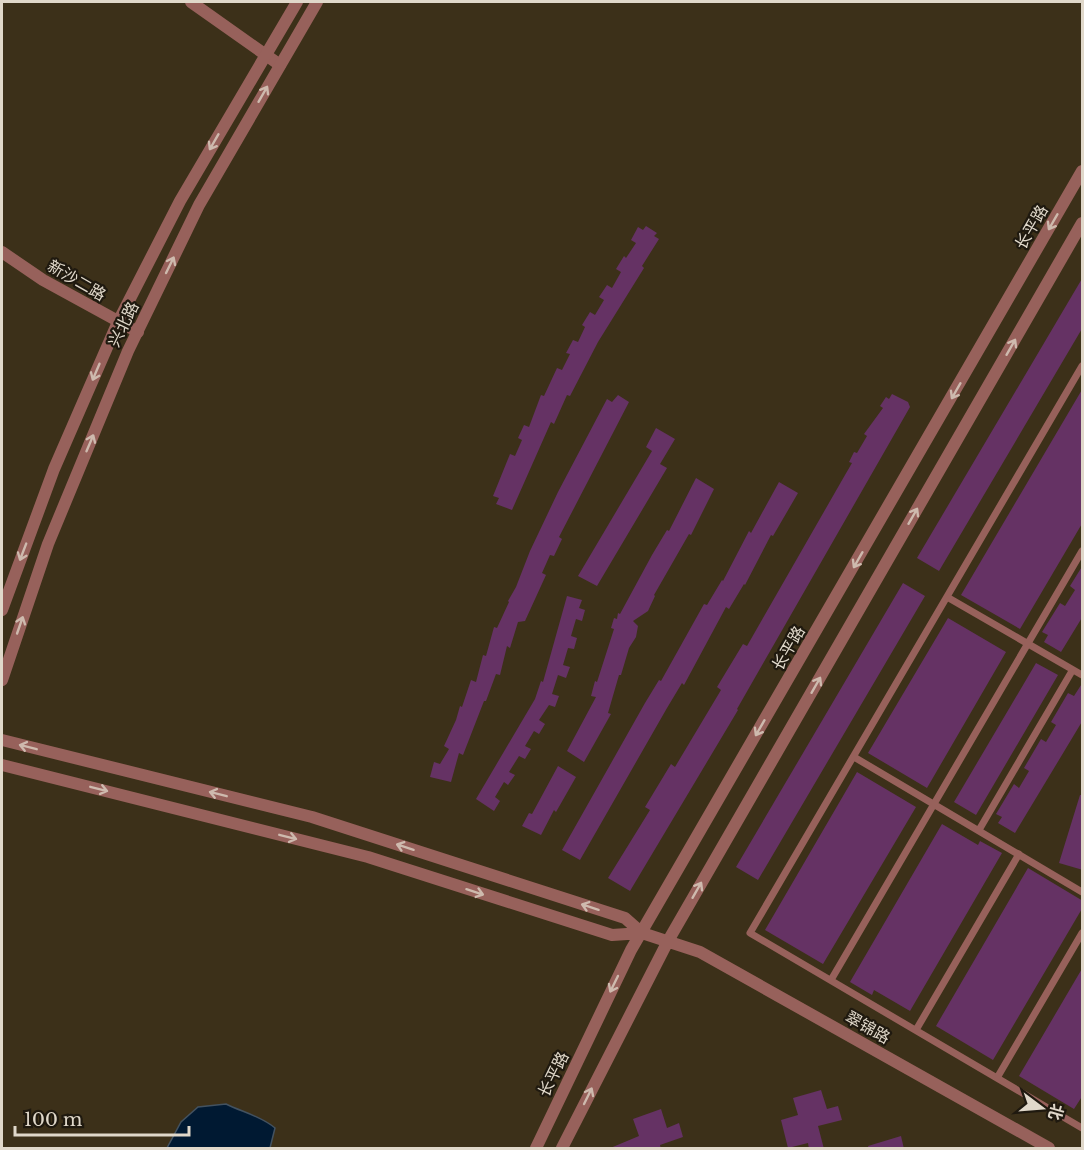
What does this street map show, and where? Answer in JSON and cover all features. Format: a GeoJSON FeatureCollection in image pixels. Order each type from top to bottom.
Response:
{"type":"FeatureCollection","features":[{"type":"Feature","properties":{"kind":"street"},"geometry":{"type":"LineString","coordinates":[[191,2],[280,65]]}},
{"type":"Feature","properties":{"kind":"street","name":"兴北路"},"geometry":{"type":"LineString","coordinates":[[2,610],[54,469],[118,322],[180,201],[297,2]]}},
{"type":"Feature","properties":{"kind":"street","name":"兴北路"},"geometry":{"type":"LineString","coordinates":[[2,680],[48,544],[128,351],[199,205],[317,2]]}},
{"type":"Feature","properties":{"kind":"street","name":"长平路"},"geometry":{"type":"LineString","coordinates":[[536,1149],[631,950],[1083,171]]}},
{"type":"Feature","properties":{"kind":"street"},"geometry":{"type":"LineString","coordinates":[[562,1149],[668,940],[1083,222]]}},
{"type":"Feature","properties":{"kind":"street","name":"新沙二路"},"geometry":{"type":"LineString","coordinates":[[2,252],[43,280],[138,332]]}},
{"type":"Feature","properties":{"kind":"street"},"geometry":{"type":"LineString","coordinates":[[2,740],[312,817],[624,918],[642,933]]}},
{"type":"Feature","properties":{"kind":"street"},"geometry":{"type":"LineString","coordinates":[[2,765],[368,857],[612,935],[642,933]]}},
{"type":"Feature","properties":{"kind":"street","name":"翠锦路"},"geometry":{"type":"LineString","coordinates":[[642,933],[700,952],[1049,1149]]}},
{"type":"Feature","properties":{"kind":"lane"},"geometry":{"type":"LineString","coordinates":[[1082,1127],[750,933],[1083,366]]}},
{"type":"Feature","properties":{"kind":"lane"},"geometry":{"type":"LineString","coordinates":[[831,980],[1083,551]]}},
{"type":"Feature","properties":{"kind":"lane"},"geometry":{"type":"LineString","coordinates":[[947,597],[1083,675]]}},
{"type":"Feature","properties":{"kind":"lane"},"geometry":{"type":"LineString","coordinates":[[979,830],[1072,670]]}},
{"type":"Feature","properties":{"kind":"lane"},"geometry":{"type":"LineString","coordinates":[[854,757],[1083,892]]}},
{"type":"Feature","properties":{"kind":"lane"},"geometry":{"type":"LineString","coordinates":[[916,1030],[1019,854]]}},
{"type":"Feature","properties":{"kind":"lane"},"geometry":{"type":"LineString","coordinates":[[997,1078],[1083,933]]}},
{"type":"Feature","properties":{"kind":"water"},"geometry":{"type":"Polygon","coordinates":[[[226,1104],[258,1117],[275,1128],[270,1148],[167,1148],[181,1122],[198,1107],[226,1104]]]}},
{"type":"Feature","properties":{"kind":"building"},"geometry":{"type":"Polygon","coordinates":[[[646,226],[657,233],[654,236],[659,239],[642,266],[644,268],[598,342],[570,396],[567,395],[554,424],[551,422],[512,510],[496,504],[499,498],[493,496],[510,454],[515,456],[522,440],[518,438],[524,425],[529,427],[541,395],[544,396],[557,368],[562,370],[570,354],[566,353],[573,340],[578,342],[585,327],[582,325],[590,312],[595,315],[604,300],[599,297],[607,285],[612,288],[621,272],[616,269],[636,243],[631,240],[638,227],[643,230],[646,226]]]}},
{"type":"Feature","properties":{"kind":"building"},"geometry":{"type":"Polygon","coordinates":[[[1083,277],[1083,327],[939,571],[917,558],[1083,277]]]}},
{"type":"Feature","properties":{"kind":"building"},"geometry":{"type":"Polygon","coordinates":[[[1083,388],[1083,522],[1020,629],[961,595],[1083,388]]]}},
{"type":"Feature","properties":{"kind":"building"},"geometry":{"type":"Polygon","coordinates":[[[892,394],[908,402],[910,407],[738,710],[630,891],[608,878],[650,810],[645,807],[671,764],[675,767],[721,690],[717,687],[743,644],[747,646],[852,463],[849,462],[854,452],[857,453],[867,436],[864,434],[883,408],[880,406],[886,397],[889,399],[892,394]]]}},
{"type":"Feature","properties":{"kind":"building"},"geometry":{"type":"Polygon","coordinates":[[[618,395],[629,402],[559,537],[562,539],[554,556],[550,555],[542,573],[546,575],[525,621],[518,622],[510,648],[507,646],[500,675],[496,674],[463,755],[459,753],[451,782],[430,777],[434,762],[440,764],[449,749],[444,746],[460,706],[462,707],[471,680],[476,682],[494,627],[497,628],[558,492],[607,399],[612,402],[618,395]]]}},
{"type":"Feature","properties":{"kind":"building"},"geometry":{"type":"Polygon","coordinates":[[[656,428],[675,439],[660,464],[667,468],[597,586],[578,576],[652,451],[646,447],[656,428]]]}},
{"type":"Feature","properties":{"kind":"building"},"geometry":{"type":"Polygon","coordinates":[[[696,478],[714,489],[691,535],[689,534],[654,595],[648,611],[633,621],[638,626],[636,637],[629,648],[621,675],[619,675],[608,713],[611,714],[584,762],[567,751],[596,697],[591,696],[614,629],[611,628],[614,618],[617,619],[618,613],[620,614],[652,555],[667,530],[669,531],[696,478]]]}},
{"type":"Feature","properties":{"kind":"building"},"geometry":{"type":"Polygon","coordinates":[[[779,482],[798,493],[773,536],[771,535],[745,585],[729,609],[726,607],[684,685],[682,683],[667,708],[580,860],[562,850],[645,703],[659,680],[661,681],[704,604],[707,605],[723,581],[749,531],[751,533],[779,482]]]}},
{"type":"Feature","properties":{"kind":"building"},"geometry":{"type":"Polygon","coordinates":[[[1083,565],[1083,616],[1061,652],[1044,642],[1048,635],[1042,632],[1060,603],[1065,606],[1075,590],[1070,586],[1083,565]]]}},
{"type":"Feature","properties":{"kind":"building"},"geometry":{"type":"Polygon","coordinates":[[[903,583],[925,596],[758,880],[736,867],[903,583]]]}},
{"type":"Feature","properties":{"kind":"building"},"geometry":{"type":"Polygon","coordinates":[[[567,596],[582,600],[579,608],[585,610],[582,621],[576,619],[571,636],[577,638],[574,649],[568,648],[563,665],[570,667],[566,678],[558,675],[552,694],[559,696],[555,707],[549,705],[539,720],[545,724],[539,734],[534,731],[525,746],[531,749],[525,759],[519,756],[509,772],[515,775],[508,785],[504,782],[495,797],[500,801],[494,811],[476,799],[535,699],[541,681],[543,682],[567,596]]]}},
{"type":"Feature","properties":{"kind":"building"},"geometry":{"type":"Polygon","coordinates":[[[948,618],[1006,652],[927,788],[868,753],[948,618]]]}},
{"type":"Feature","properties":{"kind":"building"},"geometry":{"type":"Polygon","coordinates":[[[1036,663],[1058,675],[976,815],[954,802],[1036,663]]]}},
{"type":"Feature","properties":{"kind":"building"},"geometry":{"type":"Polygon","coordinates":[[[1083,682],[1083,720],[1015,833],[998,823],[1002,817],[996,814],[1014,784],[1019,788],[1029,771],[1024,768],[1041,739],[1046,742],[1056,725],[1051,722],[1068,693],[1074,696],[1083,682]]]}},
{"type":"Feature","properties":{"kind":"building"},"geometry":{"type":"Polygon","coordinates":[[[558,766],[576,777],[541,835],[522,826],[529,813],[532,814],[558,766]]]}},
{"type":"Feature","properties":{"kind":"building"},"geometry":{"type":"Polygon","coordinates":[[[857,772],[916,807],[823,964],[765,930],[857,772]]]}},
{"type":"Feature","properties":{"kind":"building"},"geometry":{"type":"Polygon","coordinates":[[[1080,795],[1083,795],[1083,870],[1059,863],[1080,795]]]}},
{"type":"Feature","properties":{"kind":"building"},"geometry":{"type":"Polygon","coordinates":[[[942,824],[978,845],[980,841],[1002,853],[910,1011],[874,990],[872,995],[850,982],[942,824]]]}},
{"type":"Feature","properties":{"kind":"building"},"geometry":{"type":"Polygon","coordinates":[[[1028,868],[1083,901],[1083,907],[993,1060],[936,1026],[1028,868]]]}},
{"type":"Feature","properties":{"kind":"building"},"geometry":{"type":"Polygon","coordinates":[[[1083,967],[1083,1095],[1074,1109],[1019,1076],[1083,967]]]}},
{"type":"Feature","properties":{"kind":"building"},"geometry":{"type":"Polygon","coordinates":[[[821,1090],[827,1109],[838,1106],[842,1120],[818,1126],[824,1149],[809,1149],[808,1143],[788,1148],[781,1120],[798,1115],[793,1098],[821,1090]]]}},
{"type":"Feature","properties":{"kind":"building"},"geometry":{"type":"Polygon","coordinates":[[[661,1109],[667,1128],[679,1123],[683,1137],[660,1145],[661,1149],[608,1149],[639,1136],[633,1119],[661,1109]]]}},
{"type":"Feature","properties":{"kind":"building"},"geometry":{"type":"Polygon","coordinates":[[[901,1136],[904,1149],[869,1149],[868,1146],[901,1136]]]}}]}
